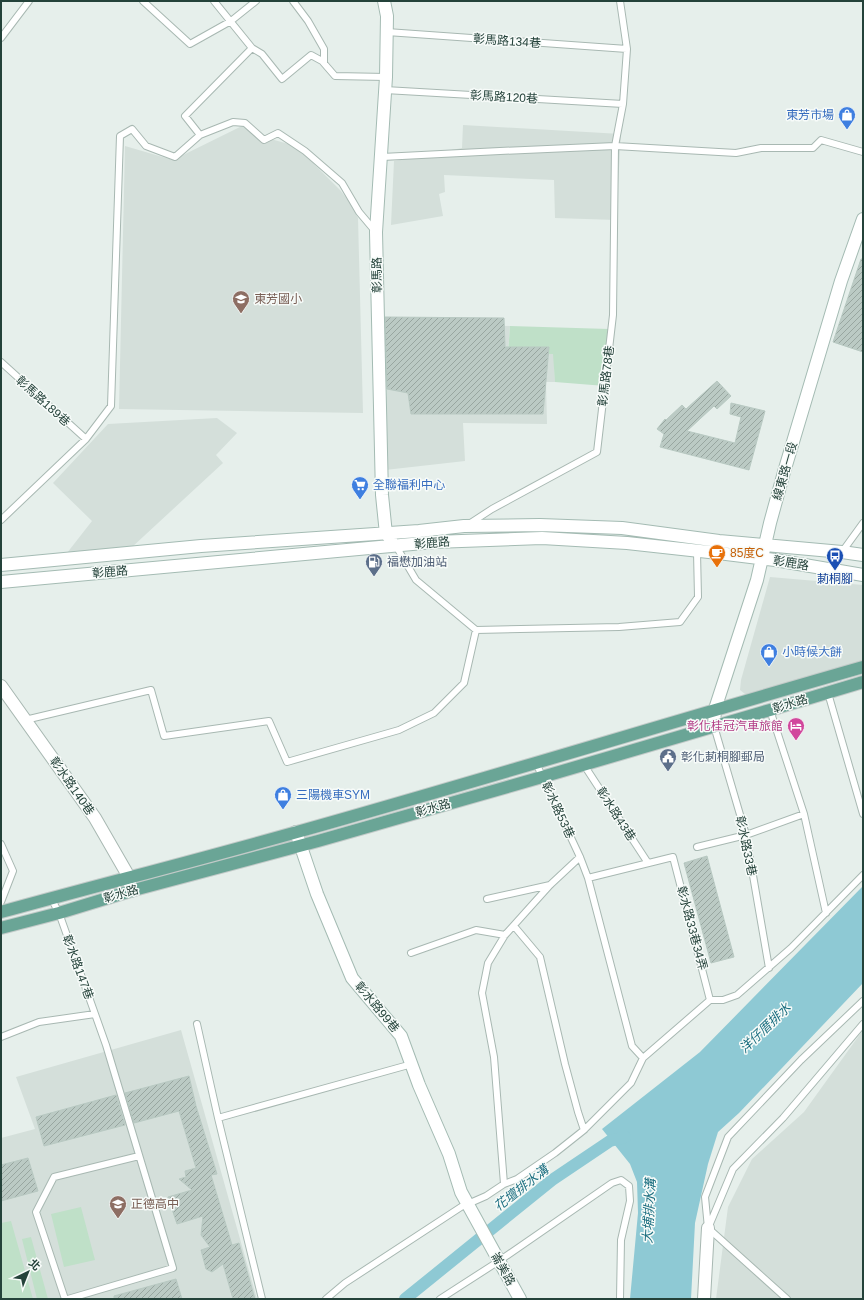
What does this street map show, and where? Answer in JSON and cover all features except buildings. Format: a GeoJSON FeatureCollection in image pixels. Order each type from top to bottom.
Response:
{"type":"FeatureCollection","features":[{"type":"Feature","properties":{"kind":"main road","name":"彰馬路"},"geometry":{"type":"LineString","coordinates":[[384,1],[387,16],[386,90],[376,232],[382,495],[386,534]]}},
{"type":"Feature","properties":{"kind":"main road","name":"線東路一段"},"geometry":{"type":"LineString","coordinates":[[714,726],[715,709],[757,580],[784,472],[841,281],[851,249],[863,219]]}},
{"type":"Feature","properties":{"kind":"main road","name":"彰鹿路"},"geometry":{"type":"LineString","coordinates":[[1,565],[201,546],[386,534],[464,526],[540,525],[622,528],[765,546],[863,555]]}},
{"type":"Feature","properties":{"kind":"main road"},"geometry":{"type":"LineString","coordinates":[[386,534],[396,546]]}},
{"type":"Feature","properties":{"kind":"main road","name":"彰鹿路"},"geometry":{"type":"LineString","coordinates":[[1,582],[478,539],[542,538],[627,543],[775,560],[863,575]]}},
{"type":"Feature","properties":{"kind":"main road"},"geometry":{"type":"LineString","coordinates":[[201,546],[203,563]]}},
{"type":"Feature","properties":{"kind":"main road"},"geometry":{"type":"LineString","coordinates":[[115,554],[118,571]]}},
{"type":"Feature","properties":{"kind":"main road","name":"彰水路"},"geometry":{"type":"LineString","coordinates":[[1,912],[296,832],[863,667]]}},
{"type":"Feature","properties":{"kind":"main road","name":"彰水路"},"geometry":{"type":"LineString","coordinates":[[1,928],[59,913],[131,891],[300,846],[542,777],[863,682]]}},
{"type":"Feature","properties":{"kind":"main road","name":"彰水路140巷"},"geometry":{"type":"LineString","coordinates":[[1,686],[95,818],[129,877],[131,891]]}},
{"type":"Feature","properties":{"kind":"main road","name":"彰水路99巷"},"geometry":{"type":"LineString","coordinates":[[296,832],[317,894],[352,978],[401,1036],[449,1154],[461,1192],[470,1207]]}},
{"type":"Feature","properties":{"kind":"main road","name":"崙美路"},"geometry":{"type":"LineString","coordinates":[[470,1207],[520,1299]]}},
{"type":"Feature","properties":{"kind":"main road"},"geometry":{"type":"LineString","coordinates":[[704,1299],[708,1228]]}},
{"type":"Feature","properties":{"kind":"lane"},"geometry":{"type":"LineString","coordinates":[[1,38],[29,1]]}},
{"type":"Feature","properties":{"kind":"lane"},"geometry":{"type":"LineString","coordinates":[[143,1],[190,44],[232,21],[256,1]]}},
{"type":"Feature","properties":{"kind":"lane"},"geometry":{"type":"LineString","coordinates":[[214,1],[232,21],[252,48],[262,54],[282,79],[310,55],[324,63],[334,76],[386,77]]}},
{"type":"Feature","properties":{"kind":"lane"},"geometry":{"type":"LineString","coordinates":[[293,1],[308,21],[324,49],[324,63]]}},
{"type":"Feature","properties":{"kind":"lane"},"geometry":{"type":"LineString","coordinates":[[615,146],[622,104],[627,49],[620,1]]}},
{"type":"Feature","properties":{"kind":"lane","name":"彰馬路134巷"},"geometry":{"type":"LineString","coordinates":[[387,32],[627,49]]}},
{"type":"Feature","properties":{"kind":"lane"},"geometry":{"type":"LineString","coordinates":[[200,134],[185,116],[252,48]]}},
{"type":"Feature","properties":{"kind":"lane","name":"彰馬路120巷"},"geometry":{"type":"LineString","coordinates":[[386,90],[622,104]]}},
{"type":"Feature","properties":{"kind":"lane"},"geometry":{"type":"LineString","coordinates":[[1,520],[86,439],[111,406],[120,136],[132,129],[146,146],[175,157],[200,134],[233,122],[245,123],[264,140],[278,132],[305,151],[342,183],[359,212],[376,232]]}},
{"type":"Feature","properties":{"kind":"lane"},"geometry":{"type":"LineString","coordinates":[[382,158],[615,146],[736,153],[761,148],[813,148],[821,140],[863,152]]}},
{"type":"Feature","properties":{"kind":"lane","name":"彰馬路78巷"},"geometry":{"type":"LineString","coordinates":[[464,526],[492,509],[597,452],[613,315],[615,146]]}},
{"type":"Feature","properties":{"kind":"lane","name":"彰馬路189巷"},"geometry":{"type":"LineString","coordinates":[[1,362],[86,439]]}},
{"type":"Feature","properties":{"kind":"lane"},"geometry":{"type":"LineString","coordinates":[[842,552],[863,523]]}},
{"type":"Feature","properties":{"kind":"lane"},"geometry":{"type":"LineString","coordinates":[[396,546],[416,580],[476,630],[619,627],[680,622],[698,597],[697,552]]}},
{"type":"Feature","properties":{"kind":"lane"},"geometry":{"type":"LineString","coordinates":[[25,720],[152,690],[164,736],[269,720],[287,762],[399,730],[434,713],[464,682],[476,630]]}},
{"type":"Feature","properties":{"kind":"lane"},"geometry":{"type":"LineString","coordinates":[[828,693],[863,814]]}},
{"type":"Feature","properties":{"kind":"lane"},"geometry":{"type":"LineString","coordinates":[[770,710],[804,814],[826,913]]}},
{"type":"Feature","properties":{"kind":"lane","name":"彰水路33巷"},"geometry":{"type":"LineString","coordinates":[[714,726],[746,835],[769,968]]}},
{"type":"Feature","properties":{"kind":"lane","name":"彰水路53巷"},"geometry":{"type":"LineString","coordinates":[[536,763],[580,857],[588,878],[632,1046],[643,1058]]}},
{"type":"Feature","properties":{"kind":"lane","name":"彰水路43巷"},"geometry":{"type":"LineString","coordinates":[[584,765],[648,863]]}},
{"type":"Feature","properties":{"kind":"lane"},"geometry":{"type":"LineString","coordinates":[[697,847],[746,835],[804,814]]}},
{"type":"Feature","properties":{"kind":"lane"},"geometry":{"type":"LineString","coordinates":[[1,844],[13,871],[1,902]]}},
{"type":"Feature","properties":{"kind":"lane"},"geometry":{"type":"LineString","coordinates":[[504,1184],[494,1057],[482,993],[488,963],[505,936],[550,885],[580,857]]}},
{"type":"Feature","properties":{"kind":"lane","name":"彰水路33巷34弄"},"geometry":{"type":"LineString","coordinates":[[648,863],[673,857],[710,1000]]}},
{"type":"Feature","properties":{"kind":"lane"},"geometry":{"type":"LineString","coordinates":[[588,878],[648,863]]}},
{"type":"Feature","properties":{"kind":"lane"},"geometry":{"type":"LineString","coordinates":[[326,1299],[345,1283],[460,1207],[470,1207],[504,1184],[517,1179],[555,1153],[584,1130],[631,1083],[643,1058],[710,1000],[723,1000],[738,996],[826,913],[863,875]]}},
{"type":"Feature","properties":{"kind":"lane"},"geometry":{"type":"LineString","coordinates":[[487,899],[550,885]]}},
{"type":"Feature","properties":{"kind":"lane","name":"彰水路147巷"},"geometry":{"type":"LineString","coordinates":[[1,1037],[39,1022],[95,1014],[59,913],[51,898]]}},
{"type":"Feature","properties":{"kind":"lane"},"geometry":{"type":"LineString","coordinates":[[514,926],[540,957],[565,1064],[584,1130]]}},
{"type":"Feature","properties":{"kind":"lane"},"geometry":{"type":"LineString","coordinates":[[411,953],[476,930],[505,936]]}},
{"type":"Feature","properties":{"kind":"lane"},"geometry":{"type":"LineString","coordinates":[[788,1299],[708,1228],[705,1197],[728,1137],[801,1060],[863,1001]]}},
{"type":"Feature","properties":{"kind":"lane"},"geometry":{"type":"LineString","coordinates":[[68,1299],[173,1268],[106,1045],[95,1014]]}},
{"type":"Feature","properties":{"kind":"lane"},"geometry":{"type":"LineString","coordinates":[[197,1024],[262,1299]]}},
{"type":"Feature","properties":{"kind":"lane"},"geometry":{"type":"LineString","coordinates":[[708,1228],[733,1169],[784,1118],[863,1024]]}},
{"type":"Feature","properties":{"kind":"lane"},"geometry":{"type":"LineString","coordinates":[[218,1118],[412,1064]]}},
{"type":"Feature","properties":{"kind":"lane"},"geometry":{"type":"LineString","coordinates":[[65,1299],[36,1212],[54,1177],[139,1156]]}},
{"type":"Feature","properties":{"kind":"lane"},"geometry":{"type":"LineString","coordinates":[[440,1299],[499,1261],[612,1183],[621,1180],[629,1186],[630,1200],[621,1240],[620,1299]]}},
{"type":"Feature","properties":{"kind":"shaded area","name":"東芳國小"},"geometry":{"type":"Polygon","coordinates":[[[246,124],[267,138],[296,146],[340,190],[348,200],[358,218],[363,413],[119,409],[125,146],[173,160],[246,124]]]}},
{"type":"Feature","properties":{"kind":"shaded area"},"geometry":{"type":"Polygon","coordinates":[[[463,125],[621,134],[616,220],[555,218],[554,180],[444,175],[445,192],[439,194],[443,216],[391,225],[394,161],[462,148],[463,125]]]}},
{"type":"Feature","properties":{"kind":"shaded area"},"geometry":{"type":"Polygon","coordinates":[[[388,323],[510,326],[508,353],[554,354],[555,382],[546,382],[547,424],[463,423],[465,461],[385,470],[388,323]]]}},
{"type":"Feature","properties":{"kind":"shaded area"},"geometry":{"type":"Polygon","coordinates":[[[217,418],[237,433],[216,455],[223,463],[131,548],[67,553],[92,521],[53,483],[108,424],[217,418]]]}},
{"type":"Feature","properties":{"kind":"shaded area"},"geometry":{"type":"Polygon","coordinates":[[[770,577],[863,585],[863,665],[752,696],[745,694],[740,690],[741,680],[770,577]]]}},
{"type":"Feature","properties":{"kind":"shaded area","name":"正德高中"},"geometry":{"type":"Polygon","coordinates":[[[181,1030],[257,1299],[1,1299],[1,1138],[35,1129],[16,1077],[181,1030]]]}},
{"type":"Feature","properties":{"kind":"shaded area"},"geometry":{"type":"Polygon","coordinates":[[[863,1030],[863,1299],[716,1299],[728,1207],[752,1159],[804,1112],[863,1030]]]}},
{"type":"Feature","properties":{"kind":"green space"},"geometry":{"type":"Polygon","coordinates":[[[510,326],[609,329],[605,386],[555,382],[553,354],[508,354],[510,326]]]}},
{"type":"Feature","properties":{"kind":"green space"},"geometry":{"type":"Polygon","coordinates":[[[81,1207],[95,1260],[64,1267],[51,1214],[81,1207]]]}},
{"type":"Feature","properties":{"kind":"green space"},"geometry":{"type":"Polygon","coordinates":[[[11,1221],[33,1299],[1,1299],[1,1223],[11,1221]]]}},
{"type":"Feature","properties":{"kind":"green space"},"geometry":{"type":"Polygon","coordinates":[[[31,1237],[48,1299],[37,1299],[22,1239],[31,1237]]]}},
{"type":"Feature","properties":{"kind":"water"},"geometry":{"type":"Polygon","coordinates":[[[863,886],[863,983],[739,1113],[718,1132],[708,1164],[695,1223],[691,1299],[630,1299],[638,1213],[637,1182],[630,1164],[602,1129],[700,1052],[863,886]]]}},
{"type":"Feature","properties":{"kind":"waterway","name":"花壇排水溝"},"geometry":{"type":"LineString","coordinates":[[405,1299],[552,1180],[610,1141],[625,1137]]}},
{"type":"Feature","properties":{"kind":"place","name":"東芳市場"},"geometry":{"type":"Point","coordinates":[847,130]}},
{"type":"Feature","properties":{"kind":"place","name":"東芳國小"},"geometry":{"type":"Point","coordinates":[241,314]}},
{"type":"Feature","properties":{"kind":"place","name":"全聯福利中心"},"geometry":{"type":"Point","coordinates":[360,500]}},
{"type":"Feature","properties":{"kind":"place","name":"85度C"},"geometry":{"type":"Point","coordinates":[717,568]}},
{"type":"Feature","properties":{"kind":"place","name":"莿桐腳"},"geometry":{"type":"Point","coordinates":[835,571]}},
{"type":"Feature","properties":{"kind":"place","name":"福懋加油站"},"geometry":{"type":"Point","coordinates":[374,577]}},
{"type":"Feature","properties":{"kind":"place","name":"小時候大餅"},"geometry":{"type":"Point","coordinates":[769,667]}},
{"type":"Feature","properties":{"kind":"place","name":"彰化桂冠汽車旅館"},"geometry":{"type":"Point","coordinates":[796,741]}},
{"type":"Feature","properties":{"kind":"place","name":"彰化莿桐腳郵局"},"geometry":{"type":"Point","coordinates":[668,772]}},
{"type":"Feature","properties":{"kind":"place","name":"三陽機車SYM"},"geometry":{"type":"Point","coordinates":[283,810]}},
{"type":"Feature","properties":{"kind":"place","name":"正德高中"},"geometry":{"type":"Point","coordinates":[118,1219]}},
{"type":"Feature","properties":{"kind":"water label","name":"洋仔厝排水"},"geometry":{"type":"Point","coordinates":[765,1028]}},
{"type":"Feature","properties":{"kind":"water label","name":"大埔排水溝"},"geometry":{"type":"Point","coordinates":[649,1211]}}]}
